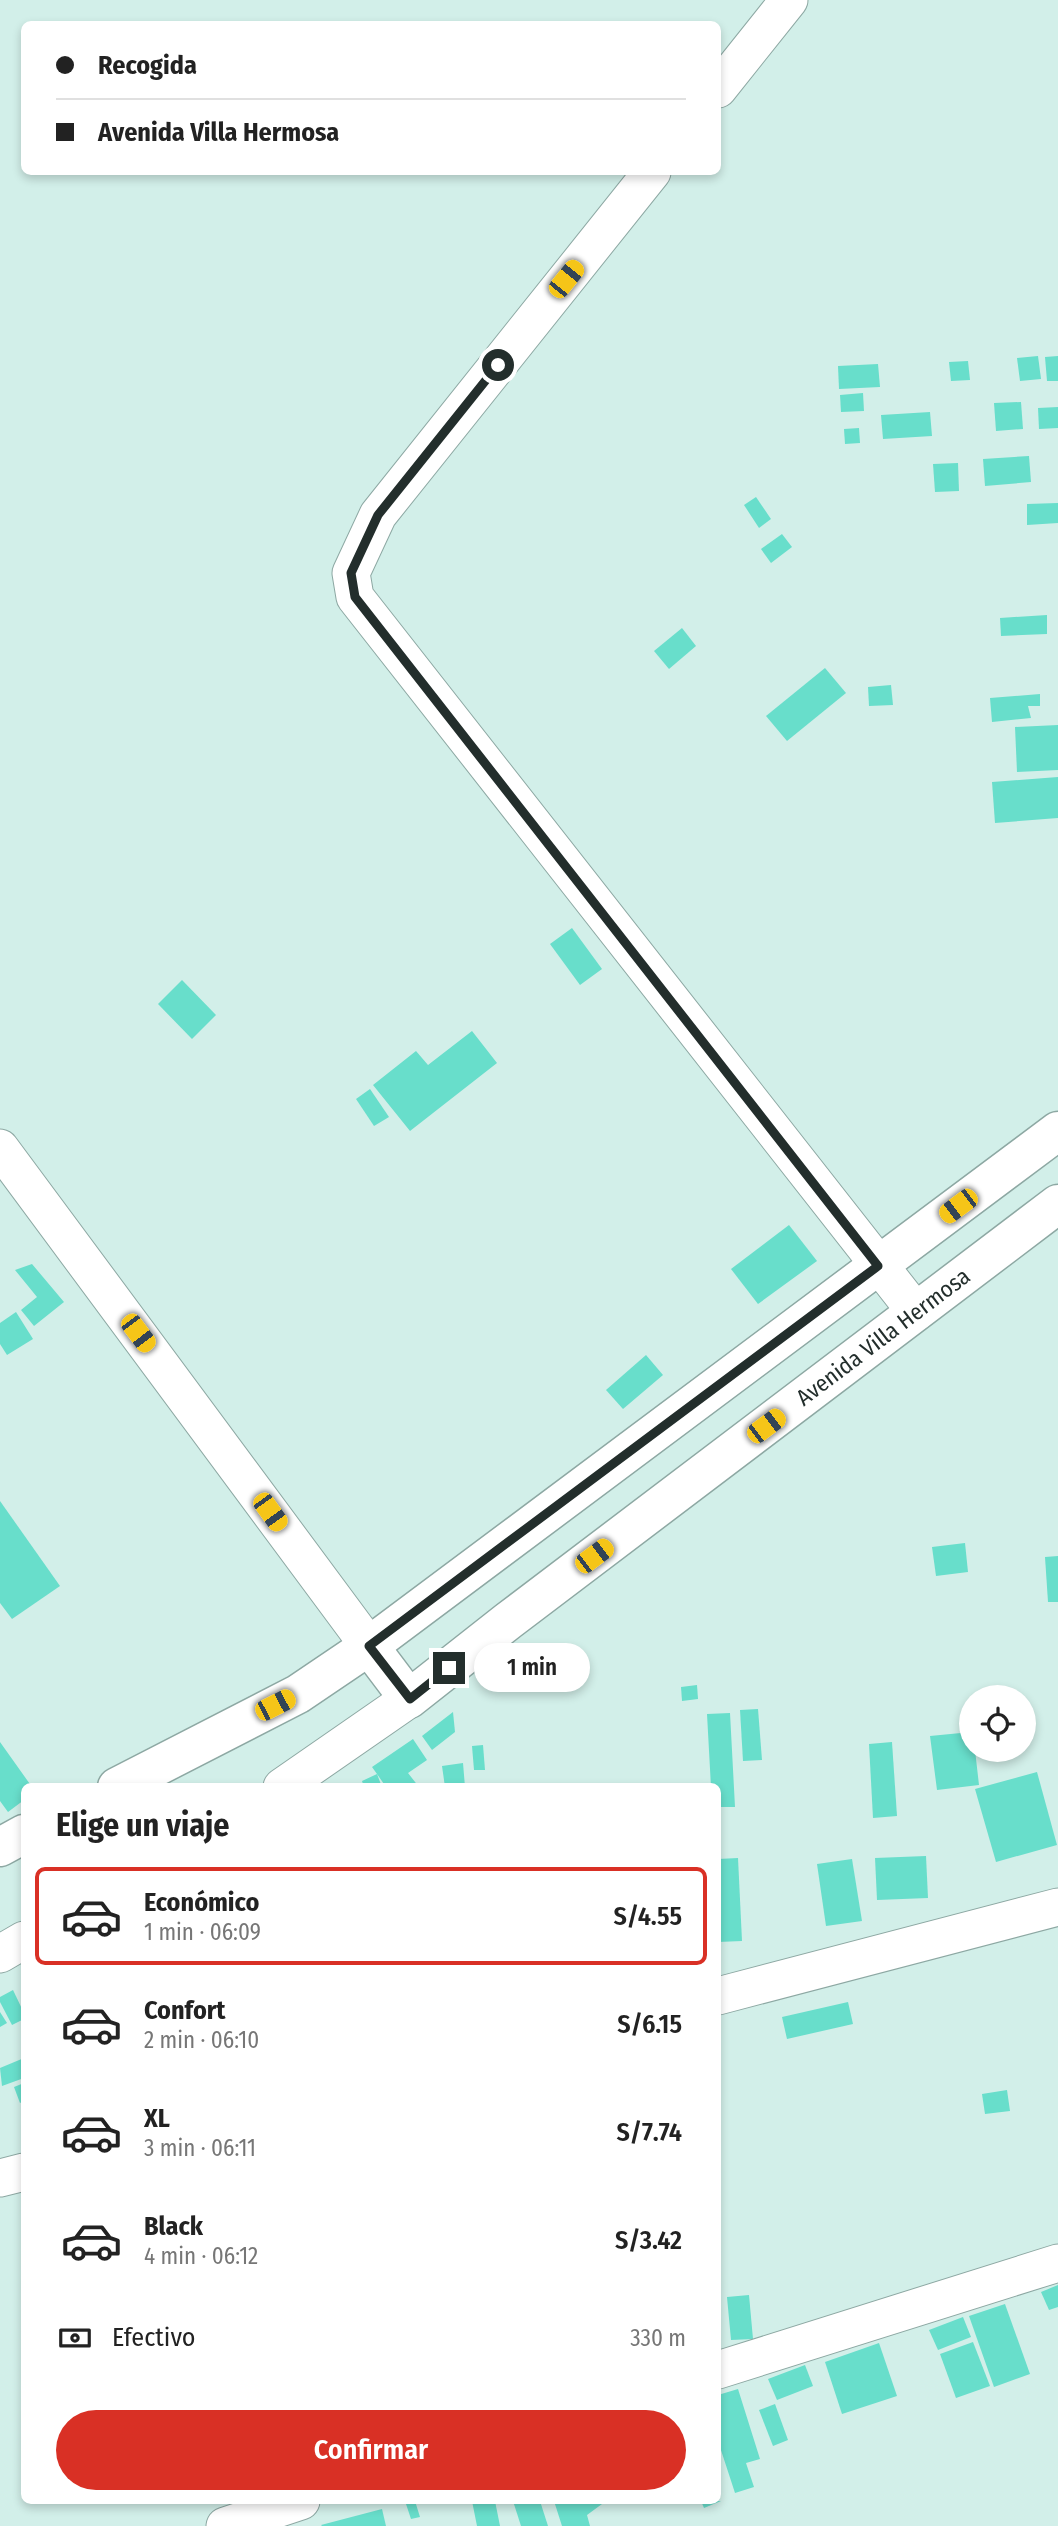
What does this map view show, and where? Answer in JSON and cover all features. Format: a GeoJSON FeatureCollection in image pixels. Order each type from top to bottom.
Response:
{"type":"FeatureCollection","features":[{"type":"Feature","properties":{"kind":"street"},"geometry":{"type":"LineString","coordinates":[[721,85],[789,0]]}},
{"type":"Feature","properties":{"kind":"street"},"geometry":{"type":"LineString","coordinates":[[650,175],[378,515],[351,573],[355,597],[916,1312]]}},
{"type":"Feature","properties":{"kind":"street"},"geometry":{"type":"LineString","coordinates":[[125,1783],[298,1694],[369,1646],[1058,1131]]}},
{"type":"Feature","properties":{"kind":"street"},"geometry":{"type":"LineString","coordinates":[[0,1148],[410,1699],[288,1783]]}},
{"type":"Feature","properties":{"kind":"street","name":"Avenida Villa Hermosa"},"geometry":{"type":"LineString","coordinates":[[410,1699],[508,1621],[1058,1205]]}},
{"type":"Feature","properties":{"kind":"street"},"geometry":{"type":"LineString","coordinates":[[0,1847],[21,1836]]}},
{"type":"Feature","properties":{"kind":"street"},"geometry":{"type":"LineString","coordinates":[[721,1995],[1058,1907]]}},
{"type":"Feature","properties":{"kind":"street"},"geometry":{"type":"LineString","coordinates":[[0,1954],[21,1942]]}},
{"type":"Feature","properties":{"kind":"street"},"geometry":{"type":"LineString","coordinates":[[0,2178],[21,2173]]}},
{"type":"Feature","properties":{"kind":"street"},"geometry":{"type":"LineString","coordinates":[[721,2369],[1058,2263]]}},
{"type":"Feature","properties":{"kind":"street"},"geometry":{"type":"LineString","coordinates":[[225,2526],[263,2506]]}},
{"type":"Feature","properties":{"kind":"building"},"geometry":{"type":"Polygon","coordinates":[[[1038,356],[1041,379],[1020,381],[1017,358],[1038,356]]]}},
{"type":"Feature","properties":{"kind":"building"},"geometry":{"type":"Polygon","coordinates":[[[1058,356],[1058,381],[1047,381],[1045,357],[1058,356]]]}},
{"type":"Feature","properties":{"kind":"building"},"geometry":{"type":"Polygon","coordinates":[[[968,361],[970,380],[951,381],[949,362],[968,361]]]}},
{"type":"Feature","properties":{"kind":"building"},"geometry":{"type":"Polygon","coordinates":[[[878,364],[880,387],[839,389],[838,366],[878,364]]]}},
{"type":"Feature","properties":{"kind":"building"},"geometry":{"type":"Polygon","coordinates":[[[863,393],[864,411],[841,412],[840,395],[863,393]]]}},
{"type":"Feature","properties":{"kind":"building"},"geometry":{"type":"Polygon","coordinates":[[[1021,402],[1023,429],[996,431],[994,403],[1021,402]]]}},
{"type":"Feature","properties":{"kind":"building"},"geometry":{"type":"Polygon","coordinates":[[[1058,407],[1058,428],[1039,429],[1038,408],[1058,407]]]}},
{"type":"Feature","properties":{"kind":"building"},"geometry":{"type":"Polygon","coordinates":[[[930,412],[932,436],[883,439],[881,415],[930,412]]]}},
{"type":"Feature","properties":{"kind":"building"},"geometry":{"type":"Polygon","coordinates":[[[859,428],[860,443],[845,444],[844,429],[859,428]]]}},
{"type":"Feature","properties":{"kind":"building"},"geometry":{"type":"Polygon","coordinates":[[[1029,456],[1031,482],[985,486],[983,459],[1029,456]]]}},
{"type":"Feature","properties":{"kind":"building"},"geometry":{"type":"Polygon","coordinates":[[[958,463],[959,491],[935,492],[933,464],[958,463]]]}},
{"type":"Feature","properties":{"kind":"building"},"geometry":{"type":"Polygon","coordinates":[[[756,497],[771,519],[759,528],[744,505],[756,497]]]}},
{"type":"Feature","properties":{"kind":"building"},"geometry":{"type":"Polygon","coordinates":[[[1058,503],[1058,523],[1027,525],[1027,504],[1058,503]]]}},
{"type":"Feature","properties":{"kind":"building"},"geometry":{"type":"Polygon","coordinates":[[[782,534],[792,547],[771,563],[761,549],[782,534]]]}},
{"type":"Feature","properties":{"kind":"building"},"geometry":{"type":"Polygon","coordinates":[[[1047,615],[1047,634],[1001,636],[1000,618],[1047,615]]]}},
{"type":"Feature","properties":{"kind":"building"},"geometry":{"type":"Polygon","coordinates":[[[682,628],[696,646],[669,669],[654,651],[682,628]]]}},
{"type":"Feature","properties":{"kind":"building"},"geometry":{"type":"Polygon","coordinates":[[[825,668],[846,693],[787,741],[766,716],[825,668]]]}},
{"type":"Feature","properties":{"kind":"building"},"geometry":{"type":"Polygon","coordinates":[[[891,685],[893,705],[869,706],[868,687],[891,685]]]}},
{"type":"Feature","properties":{"kind":"building"},"geometry":{"type":"Polygon","coordinates":[[[1040,694],[1040,706],[1028,706],[1031,718],[992,722],[990,698],[1040,694]]]}},
{"type":"Feature","properties":{"kind":"building"},"geometry":{"type":"Polygon","coordinates":[[[1058,725],[1058,770],[1017,772],[1015,727],[1058,725]]]}},
{"type":"Feature","properties":{"kind":"building"},"geometry":{"type":"Polygon","coordinates":[[[1058,777],[1058,818],[995,823],[992,782],[1058,777]]]}},
{"type":"Feature","properties":{"kind":"building"},"geometry":{"type":"Polygon","coordinates":[[[572,928],[602,969],[580,985],[550,944],[572,928]]]}},
{"type":"Feature","properties":{"kind":"building"},"geometry":{"type":"Polygon","coordinates":[[[182,980],[216,1015],[192,1039],[158,1004],[182,980]]]}},
{"type":"Feature","properties":{"kind":"building"},"geometry":{"type":"Polygon","coordinates":[[[472,1031],[497,1063],[410,1131],[373,1085],[416,1051],[428,1065],[472,1031]]]}},
{"type":"Feature","properties":{"kind":"building"},"geometry":{"type":"Polygon","coordinates":[[[370,1089],[389,1117],[374,1126],[356,1099],[370,1089]]]}},
{"type":"Feature","properties":{"kind":"building"},"geometry":{"type":"Polygon","coordinates":[[[789,1225],[817,1261],[758,1304],[731,1269],[789,1225]]]}},
{"type":"Feature","properties":{"kind":"building"},"geometry":{"type":"Polygon","coordinates":[[[32,1264],[64,1302],[34,1326],[21,1310],[37,1297],[15,1270],[32,1264]]]}},
{"type":"Feature","properties":{"kind":"building"},"geometry":{"type":"Polygon","coordinates":[[[16,1312],[33,1339],[7,1355],[0,1344],[0,1323],[16,1312]]]}},
{"type":"Feature","properties":{"kind":"building"},"geometry":{"type":"Polygon","coordinates":[[[646,1355],[663,1375],[623,1409],[606,1390],[646,1355]]]}},
{"type":"Feature","properties":{"kind":"building"},"geometry":{"type":"Polygon","coordinates":[[[0,1501],[60,1586],[12,1619],[0,1603],[0,1501]]]}},
{"type":"Feature","properties":{"kind":"building"},"geometry":{"type":"Polygon","coordinates":[[[965,1543],[968,1572],[936,1576],[932,1547],[965,1543]]]}},
{"type":"Feature","properties":{"kind":"building"},"geometry":{"type":"Polygon","coordinates":[[[1058,1556],[1058,1602],[1048,1602],[1045,1557],[1058,1556]]]}},
{"type":"Feature","properties":{"kind":"building"},"geometry":{"type":"Polygon","coordinates":[[[697,1685],[698,1699],[682,1701],[681,1687],[697,1685]]]}},
{"type":"Feature","properties":{"kind":"building"},"geometry":{"type":"Polygon","coordinates":[[[758,1709],[762,1760],[743,1761],[740,1710],[758,1709]]]}},
{"type":"Feature","properties":{"kind":"building"},"geometry":{"type":"Polygon","coordinates":[[[453,1712],[455,1732],[432,1750],[422,1736],[453,1712]]]}},
{"type":"Feature","properties":{"kind":"building"},"geometry":{"type":"Polygon","coordinates":[[[730,1713],[735,1807],[721,1807],[721,1783],[711,1783],[707,1714],[730,1713]]]}},
{"type":"Feature","properties":{"kind":"building"},"geometry":{"type":"Polygon","coordinates":[[[959,1733],[959,1762],[976,1762],[979,1785],[937,1790],[930,1736],[959,1733]]]}},
{"type":"Feature","properties":{"kind":"building"},"geometry":{"type":"Polygon","coordinates":[[[413,1739],[427,1760],[408,1773],[416,1783],[383,1783],[372,1767],[413,1739]]]}},
{"type":"Feature","properties":{"kind":"building"},"geometry":{"type":"Polygon","coordinates":[[[0,1742],[29,1783],[21,1783],[21,1802],[8,1812],[0,1801],[0,1742]]]}},
{"type":"Feature","properties":{"kind":"building"},"geometry":{"type":"Polygon","coordinates":[[[892,1742],[897,1816],[873,1818],[869,1744],[892,1742]]]}},
{"type":"Feature","properties":{"kind":"building"},"geometry":{"type":"Polygon","coordinates":[[[483,1745],[485,1770],[474,1770],[472,1746],[483,1745]]]}},
{"type":"Feature","properties":{"kind":"building"},"geometry":{"type":"Polygon","coordinates":[[[463,1763],[465,1783],[444,1783],[442,1766],[463,1763]]]}},
{"type":"Feature","properties":{"kind":"building"},"geometry":{"type":"Polygon","coordinates":[[[1037,1772],[1057,1845],[996,1862],[975,1789],[1037,1772]]]}},
{"type":"Feature","properties":{"kind":"building"},"geometry":{"type":"Polygon","coordinates":[[[377,1774],[380,1783],[363,1783],[377,1774]]]}},
{"type":"Feature","properties":{"kind":"building"},"geometry":{"type":"Polygon","coordinates":[[[926,1856],[928,1898],[877,1900],[875,1858],[926,1856]]]}},
{"type":"Feature","properties":{"kind":"building"},"geometry":{"type":"Polygon","coordinates":[[[738,1858],[742,1941],[721,1942],[721,1859],[738,1858]]]}},
{"type":"Feature","properties":{"kind":"building"},"geometry":{"type":"Polygon","coordinates":[[[852,1859],[862,1921],[826,1926],[817,1864],[852,1859]]]}},
{"type":"Feature","properties":{"kind":"building"},"geometry":{"type":"Polygon","coordinates":[[[13,1990],[21,2007],[21,2020],[12,2025],[0,1997],[13,1990]]]}},
{"type":"Feature","properties":{"kind":"building"},"geometry":{"type":"Polygon","coordinates":[[[848,2002],[853,2024],[787,2039],[782,2017],[848,2002]]]}},
{"type":"Feature","properties":{"kind":"building"},"geometry":{"type":"Polygon","coordinates":[[[0,2012],[7,2023],[0,2027],[0,2012]]]}},
{"type":"Feature","properties":{"kind":"building"},"geometry":{"type":"Polygon","coordinates":[[[21,2059],[21,2079],[2,2086],[0,2068],[21,2059]]]}},
{"type":"Feature","properties":{"kind":"building"},"geometry":{"type":"Polygon","coordinates":[[[21,2084],[20,2103],[14,2087],[21,2084]]]}},
{"type":"Feature","properties":{"kind":"building"},"geometry":{"type":"Polygon","coordinates":[[[1007,2090],[1010,2111],[985,2114],[982,2094],[1007,2090]]]}},
{"type":"Feature","properties":{"kind":"building"},"geometry":{"type":"Polygon","coordinates":[[[1058,2285],[1058,2307],[1049,2310],[1041,2292],[1058,2285]]]}},
{"type":"Feature","properties":{"kind":"building"},"geometry":{"type":"Polygon","coordinates":[[[749,2295],[753,2339],[731,2340],[727,2297],[749,2295]]]}},
{"type":"Feature","properties":{"kind":"building"},"geometry":{"type":"Polygon","coordinates":[[[1005,2304],[1030,2374],[994,2387],[969,2316],[1005,2304]]]}},
{"type":"Feature","properties":{"kind":"building"},"geometry":{"type":"Polygon","coordinates":[[[963,2317],[971,2337],[938,2350],[929,2330],[963,2317]]]}},
{"type":"Feature","properties":{"kind":"building"},"geometry":{"type":"Polygon","coordinates":[[[973,2342],[990,2386],[956,2398],[940,2354],[973,2342]]]}},
{"type":"Feature","properties":{"kind":"building"},"geometry":{"type":"Polygon","coordinates":[[[879,2343],[897,2396],[842,2414],[825,2362],[879,2343]]]}},
{"type":"Feature","properties":{"kind":"building"},"geometry":{"type":"Polygon","coordinates":[[[805,2365],[813,2386],[777,2400],[768,2379],[805,2365]]]}},
{"type":"Feature","properties":{"kind":"building"},"geometry":{"type":"Polygon","coordinates":[[[738,2389],[760,2459],[746,2463],[754,2487],[735,2493],[721,2450],[721,2394],[738,2389]]]}},
{"type":"Feature","properties":{"kind":"building"},"geometry":{"type":"Polygon","coordinates":[[[775,2404],[788,2440],[773,2446],[759,2410],[775,2404]]]}},
{"type":"Feature","properties":{"kind":"building"},"geometry":{"type":"Polygon","coordinates":[[[406,2504],[416,2504],[420,2517],[411,2519],[406,2504]]]}},
{"type":"Feature","properties":{"kind":"building"},"geometry":{"type":"Polygon","coordinates":[[[473,2504],[496,2504],[500,2526],[477,2526],[473,2504]]]}},
{"type":"Feature","properties":{"kind":"building"},"geometry":{"type":"Polygon","coordinates":[[[514,2504],[541,2504],[548,2526],[521,2526],[514,2504]]]}},
{"type":"Feature","properties":{"kind":"building"},"geometry":{"type":"Polygon","coordinates":[[[555,2504],[602,2504],[587,2515],[590,2526],[562,2526],[555,2504]]]}},
{"type":"Feature","properties":{"kind":"building"},"geometry":{"type":"Polygon","coordinates":[[[382,2509],[386,2526],[321,2525],[382,2509]]]}},
{"type":"Feature","properties":{"kind":"route"},"geometry":{"type":"LineString","coordinates":[[449,1668],[410,1699],[369,1646],[878,1266],[355,597],[351,573],[378,515],[498,365]]}}]}
